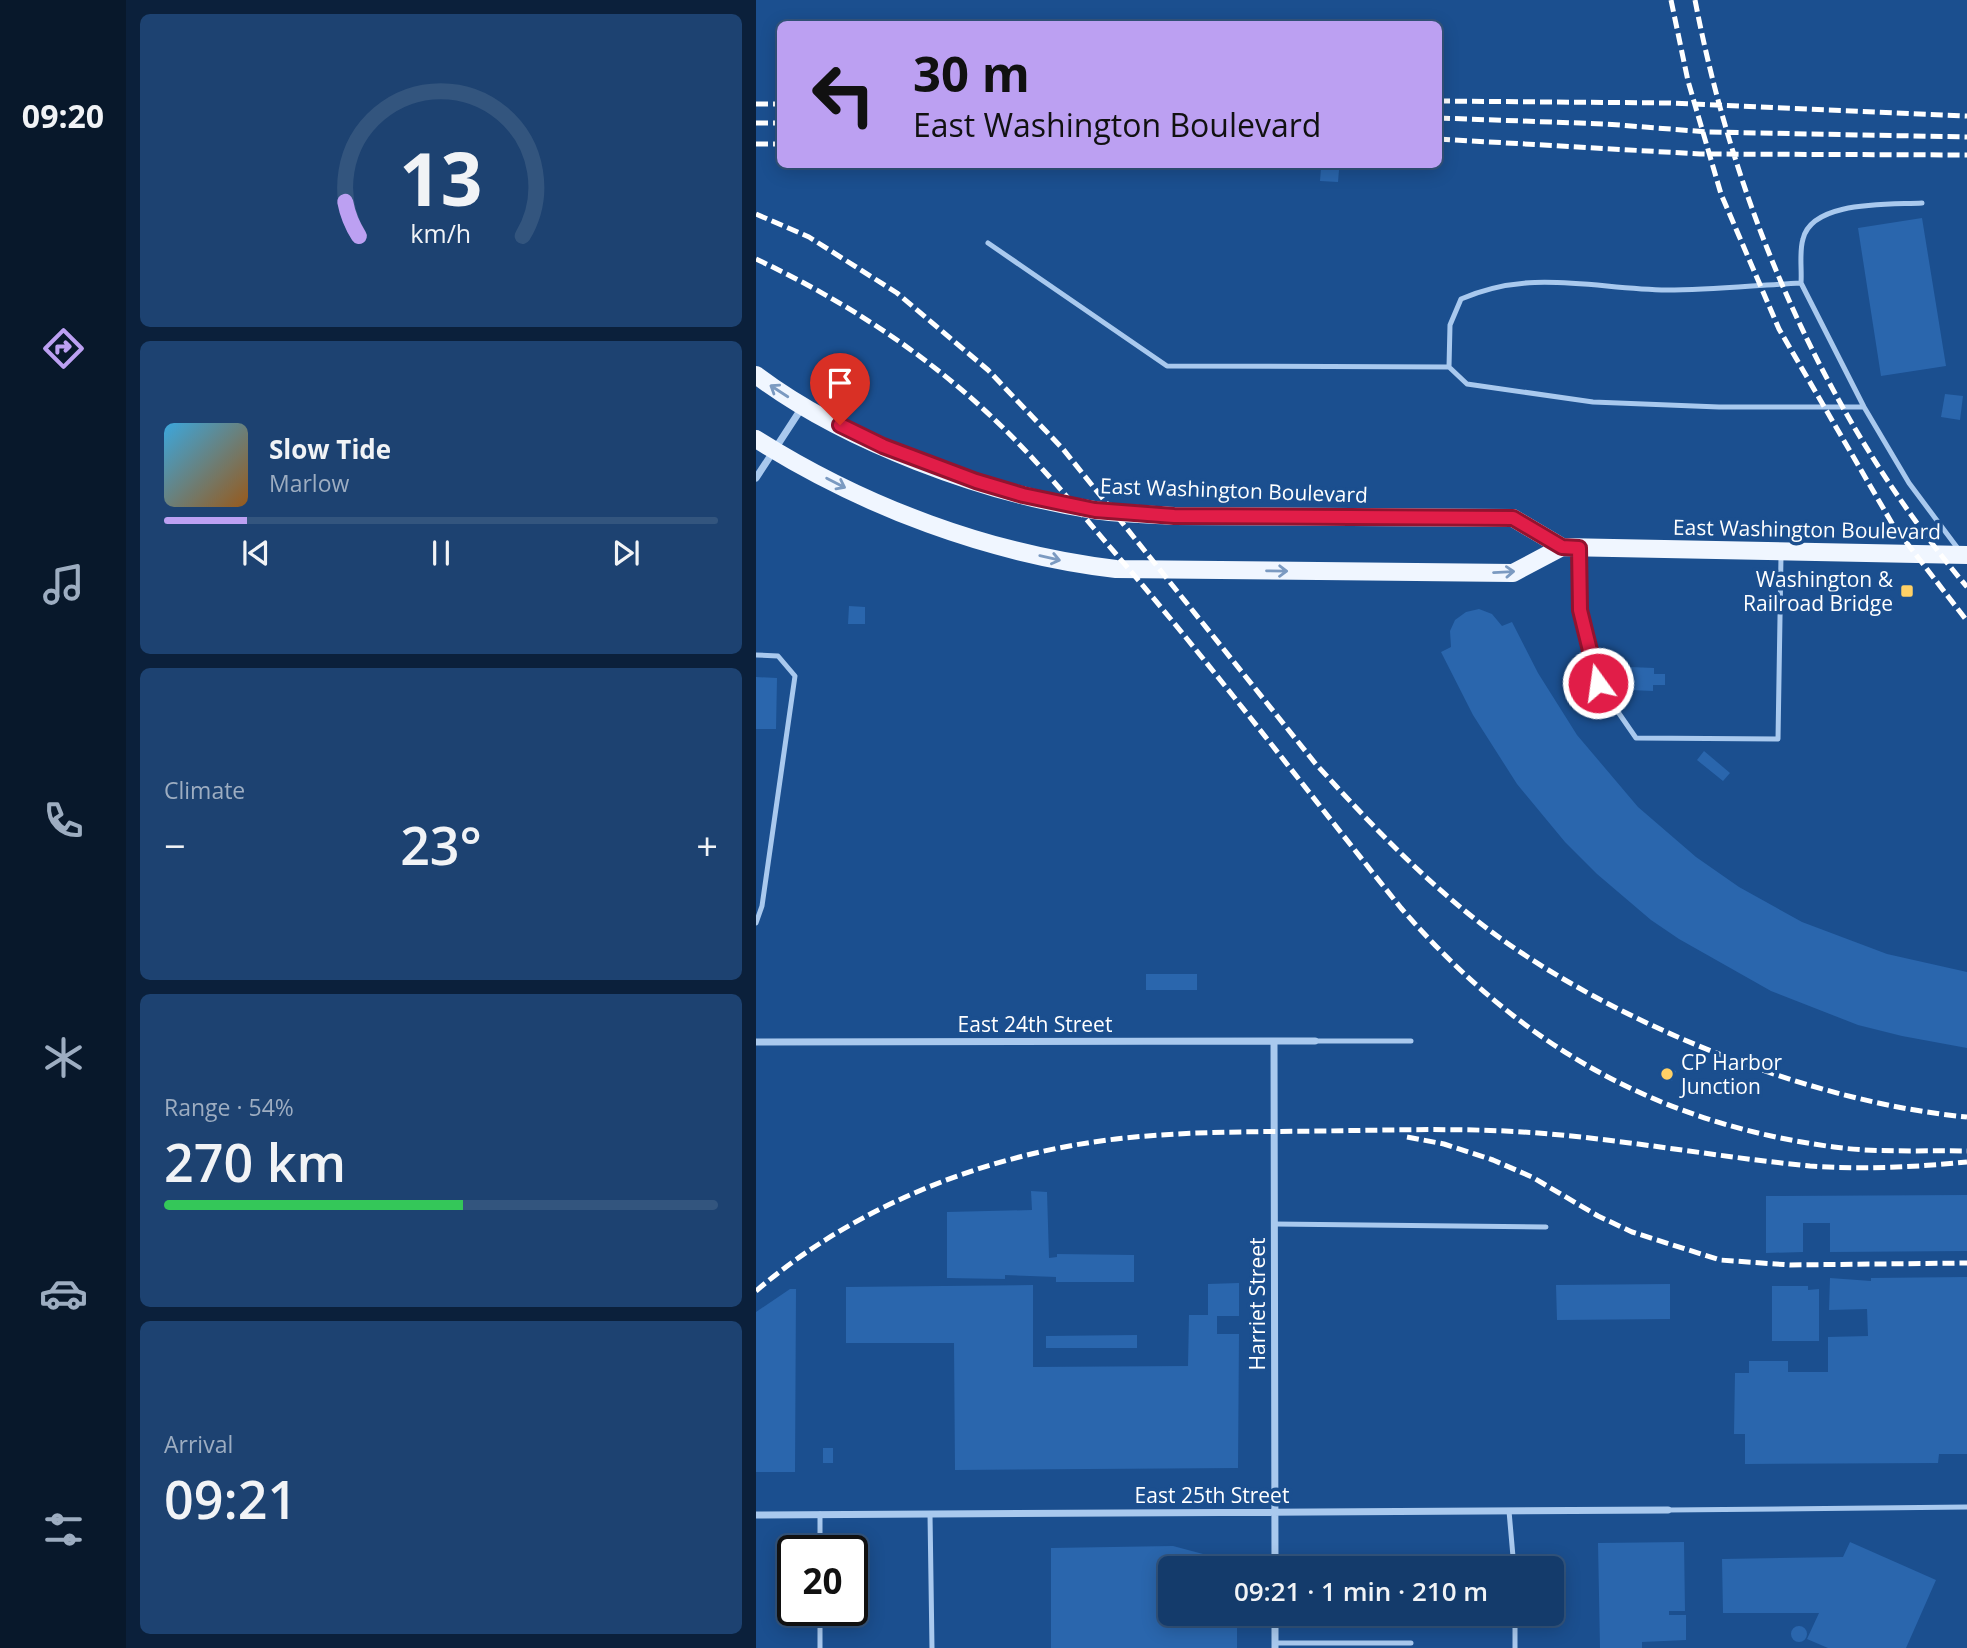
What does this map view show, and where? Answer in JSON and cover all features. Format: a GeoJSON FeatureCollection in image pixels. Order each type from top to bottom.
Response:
{"type":"FeatureCollection","features":[{"type":"Feature","properties":{"kind":"main road","name":"East Washington Boulevard"},"geometry":{"type":"LineString","coordinates":[[756,375],[803,406],[883,446],[1023,495],[1095,510],[1174,516],[1513,518],[1571,547]]}},
{"type":"Feature","properties":{"kind":"main road","name":"East Washington Boulevard"},"geometry":{"type":"LineString","coordinates":[[756,439],[857,494],[903,513],[999,545],[1116,569],[1513,573],[1571,547],[1965,555]]}},
{"type":"Feature","properties":{"kind":"street"},"geometry":{"type":"LineString","coordinates":[[756,478],[803,406]]}},
{"type":"Feature","properties":{"kind":"street","name":"Harriet Street"},"geometry":{"type":"LineString","coordinates":[[1274,1041],[1275,1556]]}},
{"type":"Feature","properties":{"kind":"street","name":"East 24th Street"},"geometry":{"type":"LineString","coordinates":[[756,1042],[1315,1041]]}},
{"type":"Feature","properties":{"kind":"street","name":"East 25th Street"},"geometry":{"type":"LineString","coordinates":[[756,1515],[1668,1510]]}},
{"type":"Feature","properties":{"kind":"street"},"geometry":{"type":"LineString","coordinates":[[1275,1626],[1275,1645]]}},
{"type":"Feature","properties":{"kind":"lane"},"geometry":{"type":"LineString","coordinates":[[1922,203],[1840,209],[1816,217],[1803,237],[1801,283],[1864,407],[1909,483],[1965,555]]}},
{"type":"Feature","properties":{"kind":"lane"},"geometry":{"type":"LineString","coordinates":[[988,243],[1167,366],[1449,367],[1467,384],[1593,402],[1719,407],[1864,407]]}},
{"type":"Feature","properties":{"kind":"lane"},"geometry":{"type":"LineString","coordinates":[[1449,367],[1450,326],[1461,299],[1511,283],[1559,282],[1667,290],[1801,283]]}},
{"type":"Feature","properties":{"kind":"lane"},"geometry":{"type":"LineString","coordinates":[[1571,547],[1580,610],[1598,683],[1636,738],[1778,739],[1781,551]]}},
{"type":"Feature","properties":{"kind":"lane"},"geometry":{"type":"LineString","coordinates":[[756,655],[778,656],[795,676],[762,906],[756,923]]}},
{"type":"Feature","properties":{"kind":"lane"},"geometry":{"type":"LineString","coordinates":[[1315,1041],[1411,1041]]}},
{"type":"Feature","properties":{"kind":"lane"},"geometry":{"type":"LineString","coordinates":[[1274,1224],[1546,1227]]}},
{"type":"Feature","properties":{"kind":"lane"},"geometry":{"type":"LineString","coordinates":[[1668,1510],[1967,1507]]}},
{"type":"Feature","properties":{"kind":"lane"},"geometry":{"type":"LineString","coordinates":[[1509,1511],[1513,1556]]}},
{"type":"Feature","properties":{"kind":"lane"},"geometry":{"type":"LineString","coordinates":[[820,1514],[820,1535]]}},
{"type":"Feature","properties":{"kind":"lane"},"geometry":{"type":"LineString","coordinates":[[930,1514],[932,1648]]}},
{"type":"Feature","properties":{"kind":"lane"},"geometry":{"type":"LineString","coordinates":[[820,1626],[820,1648]]}},
{"type":"Feature","properties":{"kind":"lane"},"geometry":{"type":"LineString","coordinates":[[1515,1626],[1516,1648]]}},
{"type":"Feature","properties":{"kind":"lane"},"geometry":{"type":"LineString","coordinates":[[1275,1645],[1411,1643]]}},
{"type":"Feature","properties":{"kind":"building"},"geometry":{"type":"Polygon","coordinates":[[[1321,168],[1339,170],[1338,182],[1320,181],[1321,168]]]}},
{"type":"Feature","properties":{"kind":"building"},"geometry":{"type":"Polygon","coordinates":[[[1922,218],[1946,366],[1881,376],[1858,228],[1922,218]]]}},
{"type":"Feature","properties":{"kind":"building"},"geometry":{"type":"Polygon","coordinates":[[[1945,394],[1963,396],[1960,420],[1941,417],[1945,394]]]}},
{"type":"Feature","properties":{"kind":"building"},"geometry":{"type":"Polygon","coordinates":[[[849,606],[865,607],[865,624],[848,624],[849,606]]]}},
{"type":"Feature","properties":{"kind":"building"},"geometry":{"type":"Polygon","coordinates":[[[1479,609],[1492,614],[1502,626],[1512,622],[1538,673],[1577,735],[1638,807],[1696,857],[1739,887],[1802,922],[1887,954],[1967,972],[1967,1048],[1858,1025],[1771,991],[1679,939],[1651,920],[1597,874],[1565,842],[1517,784],[1473,715],[1441,652],[1451,647],[1450,631],[1455,620],[1466,612],[1479,609]]]}},
{"type":"Feature","properties":{"kind":"building"},"geometry":{"type":"Polygon","coordinates":[[[1630,667],[1654,668],[1654,674],[1665,674],[1665,685],[1653,685],[1653,691],[1630,690],[1630,685],[1623,684],[1623,674],[1630,674],[1630,667]]]}},
{"type":"Feature","properties":{"kind":"building"},"geometry":{"type":"Polygon","coordinates":[[[756,677],[777,678],[776,729],[756,729],[756,677]]]}},
{"type":"Feature","properties":{"kind":"building"},"geometry":{"type":"Polygon","coordinates":[[[1704,751],[1730,773],[1723,781],[1697,760],[1704,751]]]}},
{"type":"Feature","properties":{"kind":"building"},"geometry":{"type":"Polygon","coordinates":[[[1146,974],[1197,974],[1197,990],[1146,990],[1146,974]]]}},
{"type":"Feature","properties":{"kind":"building","name":"CP Harbor Junction"},"geometry":{"type":"Polygon","coordinates":[[[1663,1066],[1676,1071],[1672,1081],[1659,1076],[1663,1066]]]}},
{"type":"Feature","properties":{"kind":"building"},"geometry":{"type":"Polygon","coordinates":[[[1031,1191],[1047,1192],[1049,1258],[1057,1257],[1057,1254],[1134,1255],[1134,1282],[1056,1282],[1056,1277],[1005,1275],[1005,1279],[947,1278],[947,1212],[1032,1210],[1031,1191]]]}},
{"type":"Feature","properties":{"kind":"building"},"geometry":{"type":"Polygon","coordinates":[[[1967,1195],[1967,1251],[1830,1252],[1830,1223],[1803,1223],[1803,1252],[1766,1253],[1766,1196],[1967,1195]]]}},
{"type":"Feature","properties":{"kind":"building"},"geometry":{"type":"Polygon","coordinates":[[[1967,1277],[1967,1454],[1939,1454],[1938,1463],[1745,1464],[1745,1434],[1734,1434],[1735,1373],[1749,1373],[1749,1361],[1788,1361],[1788,1372],[1828,1372],[1828,1337],[1868,1336],[1867,1309],[1829,1310],[1830,1278],[1871,1281],[1871,1278],[1967,1277]]]}},
{"type":"Feature","properties":{"kind":"building"},"geometry":{"type":"Polygon","coordinates":[[[1239,1283],[1239,1316],[1217,1316],[1217,1334],[1239,1334],[1238,1468],[955,1470],[954,1343],[846,1343],[846,1287],[1033,1285],[1033,1367],[1188,1366],[1189,1315],[1208,1315],[1208,1284],[1239,1283]]]}},
{"type":"Feature","properties":{"kind":"building"},"geometry":{"type":"Polygon","coordinates":[[[1670,1284],[1670,1319],[1557,1320],[1556,1285],[1670,1284]]]}},
{"type":"Feature","properties":{"kind":"building"},"geometry":{"type":"Polygon","coordinates":[[[1772,1286],[1808,1286],[1808,1290],[1819,1289],[1819,1341],[1772,1341],[1772,1286]]]}},
{"type":"Feature","properties":{"kind":"building"},"geometry":{"type":"Polygon","coordinates":[[[790,1289],[796,1289],[795,1472],[756,1472],[756,1312],[790,1289]]]}},
{"type":"Feature","properties":{"kind":"building"},"geometry":{"type":"Polygon","coordinates":[[[1137,1335],[1137,1348],[1046,1348],[1046,1336],[1137,1335]]]}},
{"type":"Feature","properties":{"kind":"building"},"geometry":{"type":"Polygon","coordinates":[[[823,1448],[833,1448],[833,1463],[823,1463],[823,1448]]]}},
{"type":"Feature","properties":{"kind":"building"},"geometry":{"type":"Polygon","coordinates":[[[1684,1542],[1685,1611],[1669,1611],[1669,1615],[1686,1615],[1686,1640],[1642,1642],[1642,1648],[1600,1648],[1598,1543],[1684,1542]]]}},
{"type":"Feature","properties":{"kind":"building"},"geometry":{"type":"Polygon","coordinates":[[[1850,1542],[1936,1580],[1906,1648],[1828,1648],[1807,1639],[1819,1613],[1723,1613],[1722,1559],[1843,1557],[1850,1542]]]}},
{"type":"Feature","properties":{"kind":"building"},"geometry":{"type":"Polygon","coordinates":[[[1173,1546],[1203,1554],[1205,1556],[1158,1556],[1158,1626],[1237,1626],[1237,1648],[1051,1648],[1051,1548],[1173,1546]]]}},
{"type":"Feature","properties":{"kind":"building"},"geometry":{"type":"Polygon","coordinates":[[[1796,1626],[1802,1626],[1807,1634],[1805,1640],[1796,1642],[1791,1637],[1791,1631],[1796,1626]]]}},
{"type":"Feature","properties":{"kind":"railway"},"geometry":{"type":"LineString","coordinates":[[1671,0],[1688,81],[1721,194],[1779,329],[1893,525],[1967,621]]}},
{"type":"Feature","properties":{"kind":"railway"},"geometry":{"type":"LineString","coordinates":[[1695,0],[1713,80],[1735,158],[1762,236],[1794,311],[1830,384],[1871,455],[1917,523],[1967,587]]}},
{"type":"Feature","properties":{"kind":"railway"},"geometry":{"type":"LineString","coordinates":[[1442,101],[1669,103],[1967,116]]}},
{"type":"Feature","properties":{"kind":"railway"},"geometry":{"type":"LineString","coordinates":[[756,104],[777,104]]}},
{"type":"Feature","properties":{"kind":"railway"},"geometry":{"type":"LineString","coordinates":[[1442,118],[1606,124],[1708,132],[1967,137]]}},
{"type":"Feature","properties":{"kind":"railway"},"geometry":{"type":"LineString","coordinates":[[756,123],[777,123]]}},
{"type":"Feature","properties":{"kind":"railway"},"geometry":{"type":"LineString","coordinates":[[1442,139],[1700,154],[1967,155]]}},
{"type":"Feature","properties":{"kind":"railway"},"geometry":{"type":"LineString","coordinates":[[756,144],[777,144]]}},
{"type":"Feature","properties":{"kind":"railway"},"geometry":{"type":"LineString","coordinates":[[756,214],[809,237],[897,293],[988,370],[1063,449],[1315,763],[1403,855],[1450,898],[1500,938],[1549,971],[1604,1002],[1723,1056],[1847,1096],[1908,1109],[1967,1117]]}},
{"type":"Feature","properties":{"kind":"railway"},"geometry":{"type":"LineString","coordinates":[[756,259],[874,324],[929,363],[998,423],[1050,478],[1153,597],[1401,908],[1446,956],[1493,999],[1542,1037],[1594,1070],[1649,1097],[1707,1119],[1769,1135],[1850,1149],[1967,1151]]}},
{"type":"Feature","properties":{"kind":"railway"},"geometry":{"type":"LineString","coordinates":[[756,1291],[836,1234],[924,1189],[1019,1157],[1116,1139],[1219,1132],[1472,1130],[1592,1138],[1810,1166],[1850,1168],[1967,1162]]}},
{"type":"Feature","properties":{"kind":"railway"},"geometry":{"type":"LineString","coordinates":[[1407,1137],[1444,1144],[1493,1160],[1532,1177],[1598,1216],[1632,1232],[1720,1260],[1790,1265],[1967,1263]]}},
{"type":"Feature","properties":{"kind":"place","name":"Washington & Railroad Bridge"},"geometry":{"type":"Point","coordinates":[1907,591]}},
{"type":"Feature","properties":{"kind":"place","name":"CP Harbor Junction"},"geometry":{"type":"Point","coordinates":[1667,1074]}},
{"type":"Feature","properties":{"kind":"route"},"geometry":{"type":"LineString","coordinates":[[840,425],[883,446],[976,481],[1023,495],[1095,510],[1174,516],[1513,518],[1562,547],[1579,548],[1580,610],[1598,683]]}}]}
